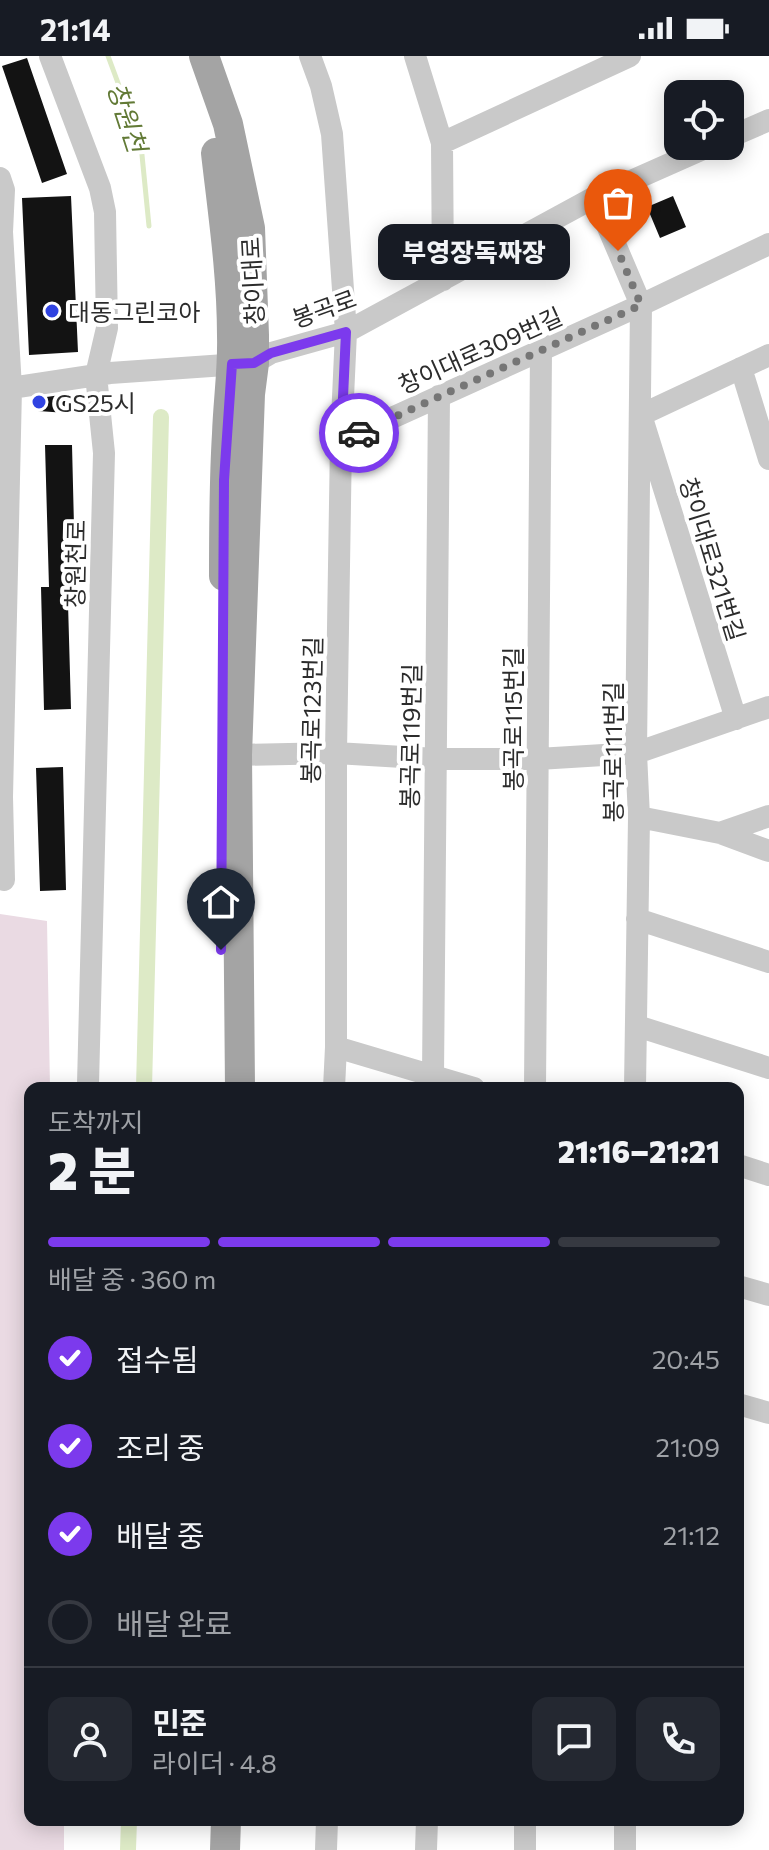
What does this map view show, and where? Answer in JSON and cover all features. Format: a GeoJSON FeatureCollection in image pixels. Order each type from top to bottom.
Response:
{"type":"FeatureCollection","features":[{"type":"Feature","properties":{"kind":"main road","name":"창이대로"},"geometry":{"type":"LineString","coordinates":[[184,56],[214,144],[227,245],[232,333],[250,394],[237,755],[238,1082]]}},
{"type":"Feature","properties":{"kind":"main road","name":"창이대로"},"geometry":{"type":"LineString","coordinates":[[204,56],[228,124],[250,228],[243,364],[224,480],[238,1082]]}},
{"type":"Feature","properties":{"kind":"main road"},"geometry":{"type":"LineString","coordinates":[[207,1826],[207,1850]]}},
{"type":"Feature","properties":{"kind":"main road"},"geometry":{"type":"LineString","coordinates":[[225,1850],[226,1826]]}},
{"type":"Feature","properties":{"kind":"street","name":"창원천로"},"geometry":{"type":"LineString","coordinates":[[50,56],[100,188],[105,212],[107,328],[103,374],[104,453],[88,1082]]}},
{"type":"Feature","properties":{"kind":"street","name":"봉곡로123번길"},"geometry":{"type":"LineString","coordinates":[[310,56],[321,86],[332,134],[346,332],[341,441],[336,753],[334,1082]]}},
{"type":"Feature","properties":{"kind":"street"},"geometry":{"type":"LineString","coordinates":[[415,56],[442,143],[443,280]]}},
{"type":"Feature","properties":{"kind":"street"},"geometry":{"type":"LineString","coordinates":[[442,143],[630,56]]}},
{"type":"Feature","properties":{"kind":"street"},"geometry":{"type":"LineString","coordinates":[[744,131],[769,120]]}},
{"type":"Feature","properties":{"kind":"street","name":"봉곡로"},"geometry":{"type":"LineString","coordinates":[[11,388],[103,374],[243,364],[346,332],[595,197],[678,160]]}},
{"type":"Feature","properties":{"kind":"street"},"geometry":{"type":"LineString","coordinates":[[0,178],[4,190],[1,232],[11,388],[5,460],[1,797],[4,880]]}},
{"type":"Feature","properties":{"kind":"street","name":"봉곡로111번길"},"geometry":{"type":"LineString","coordinates":[[595,197],[641,305],[635,1082]]}},
{"type":"Feature","properties":{"kind":"street","name":"창이대로309번길"},"geometry":{"type":"LineString","coordinates":[[341,441],[769,244]]}},
{"type":"Feature","properties":{"kind":"street","name":"봉곡로115번길"},"geometry":{"type":"LineString","coordinates":[[535,1082],[541,351]]}},
{"type":"Feature","properties":{"kind":"street"},"geometry":{"type":"LineString","coordinates":[[641,415],[769,355]]}},
{"type":"Feature","properties":{"kind":"street"},"geometry":{"type":"LineString","coordinates":[[741,368],[769,459]]}},
{"type":"Feature","properties":{"kind":"street","name":"봉곡로119번길"},"geometry":{"type":"LineString","coordinates":[[433,1076],[439,396]]}},
{"type":"Feature","properties":{"kind":"street","name":"창이대로321번길"},"geometry":{"type":"LineString","coordinates":[[641,415],[736,719]]}},
{"type":"Feature","properties":{"kind":"street"},"geometry":{"type":"LineString","coordinates":[[237,755],[336,753],[436,759],[538,759],[636,753],[769,707]]}},
{"type":"Feature","properties":{"kind":"street"},"geometry":{"type":"LineString","coordinates":[[720,833],[769,816]]}},
{"type":"Feature","properties":{"kind":"street"},"geometry":{"type":"LineString","coordinates":[[639,817],[720,833],[769,851]]}},
{"type":"Feature","properties":{"kind":"street"},"geometry":{"type":"LineString","coordinates":[[637,919],[769,962]]}},
{"type":"Feature","properties":{"kind":"street"},"geometry":{"type":"LineString","coordinates":[[637,1026],[769,1068]]}},
{"type":"Feature","properties":{"kind":"street"},"geometry":{"type":"LineString","coordinates":[[336,1047],[454,1082]]}},
{"type":"Feature","properties":{"kind":"street"},"geometry":{"type":"LineString","coordinates":[[744,1167],[769,1175]]}},
{"type":"Feature","properties":{"kind":"street"},"geometry":{"type":"LineString","coordinates":[[744,1288],[769,1295]]}},
{"type":"Feature","properties":{"kind":"street"},"geometry":{"type":"LineString","coordinates":[[744,1406],[769,1413]]}},
{"type":"Feature","properties":{"kind":"street"},"geometry":{"type":"LineString","coordinates":[[326,1850],[327,1826]]}},
{"type":"Feature","properties":{"kind":"street"},"geometry":{"type":"LineString","coordinates":[[426,1850],[427,1826]]}},
{"type":"Feature","properties":{"kind":"street"},"geometry":{"type":"LineString","coordinates":[[525,1826],[525,1850]]}},
{"type":"Feature","properties":{"kind":"street"},"geometry":{"type":"LineString","coordinates":[[625,1826],[625,1850]]}},
{"type":"Feature","properties":{"kind":"shaded area"},"geometry":{"type":"Polygon","coordinates":[[[0,914],[47,921],[50,1082],[24,1082],[24,1826],[64,1826],[64,1850],[0,1850],[0,914]]]}},
{"type":"Feature","properties":{"kind":"building"},"geometry":{"type":"Polygon","coordinates":[[[27,58],[67,174],[42,183],[2,66],[27,58]]]}},
{"type":"Feature","properties":{"kind":"building","name":"대동그린코아"},"geometry":{"type":"Polygon","coordinates":[[[71,196],[78,352],[29,355],[22,198],[71,196]]]}},
{"type":"Feature","properties":{"kind":"building"},"geometry":{"type":"Polygon","coordinates":[[[673,196],[686,227],[660,238],[647,207],[673,196]]]}},
{"type":"Feature","properties":{"kind":"building"},"geometry":{"type":"Polygon","coordinates":[[[68,394],[67,413],[38,411],[39,398],[68,394]]]}},
{"type":"Feature","properties":{"kind":"building"},"geometry":{"type":"Polygon","coordinates":[[[45,445],[72,445],[75,567],[67,568],[71,709],[44,710],[41,587],[49,587],[45,445]]]}},
{"type":"Feature","properties":{"kind":"building"},"geometry":{"type":"Polygon","coordinates":[[[63,767],[66,890],[40,891],[36,768],[63,767]]]}},
{"type":"Feature","properties":{"kind":"waterway","name":"창원천"},"geometry":{"type":"LineString","coordinates":[[108,56],[141,145],[149,226]]}},
{"type":"Feature","properties":{"kind":"waterway"},"geometry":{"type":"LineString","coordinates":[[144,1082],[161,417]]}},
{"type":"Feature","properties":{"kind":"waterway"},"geometry":{"type":"LineString","coordinates":[[128,1850],[129,1826]]}},
{"type":"Feature","properties":{"kind":"way so far"},"geometry":{"type":"LineString","coordinates":[[359,433],[641,305],[618,251]]}},
{"type":"Feature","properties":{"kind":"place","name":"부영장독짜장"},"geometry":{"type":"Point","coordinates":[618,251]}},
{"type":"Feature","properties":{"kind":"place","name":"대동그린코아"},"geometry":{"type":"Point","coordinates":[52,311]}},
{"type":"Feature","properties":{"kind":"place","name":"GS25시"},"geometry":{"type":"Point","coordinates":[39,402]}},
{"type":"Feature","properties":{"kind":"route"},"geometry":{"type":"LineString","coordinates":[[221,950],[224,480],[232,364],[254,363],[271,353],[346,332],[341,441],[359,433]]}}]}
